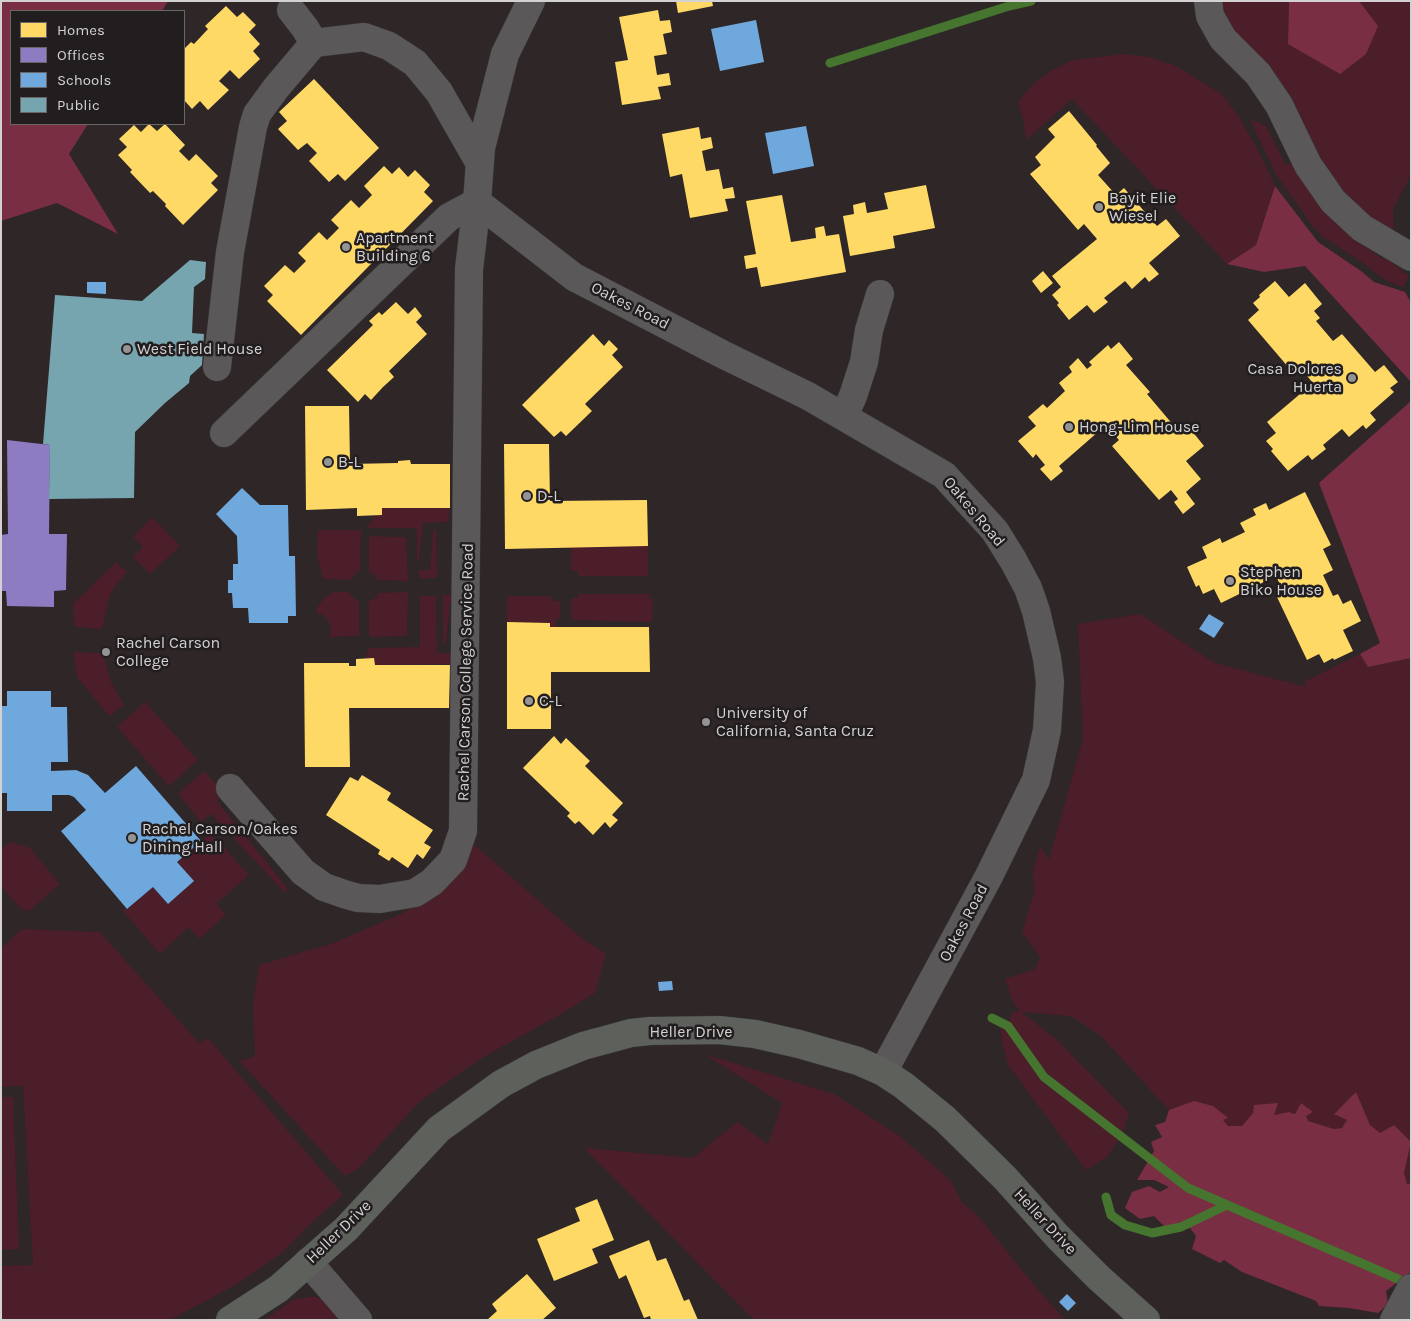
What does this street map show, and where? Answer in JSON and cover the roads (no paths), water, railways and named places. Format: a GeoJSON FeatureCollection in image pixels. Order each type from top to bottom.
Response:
{"type":"FeatureCollection","features":[{"type":"Feature","properties":{"kind":"main road","name":"Heller Drive"},"geometry":{"type":"LineString","coordinates":[[230,1320],[278,1289],[346,1229],[439,1129],[501,1084],[536,1065],[583,1046],[640,1032],[719,1030],[755,1034],[858,1061],[883,1072],[903,1085],[945,1119],[1004,1178],[1098,1278],[1146,1320]]}},
{"type":"Feature","properties":{"kind":"street","name":"Rachel Carson College Service Road"},"geometry":{"type":"LineString","coordinates":[[230,788],[303,872],[324,887],[344,894],[358,898],[380,899],[415,893],[432,882],[453,860],[463,831],[470,269],[480,148],[505,54],[531,1]]}},
{"type":"Feature","properties":{"kind":"street"},"geometry":{"type":"LineString","coordinates":[[1208,1],[1210,16],[1223,39],[1258,74],[1269,90],[1279,105],[1308,165],[1333,201],[1362,228],[1411,257]]}},
{"type":"Feature","properties":{"kind":"street"},"geometry":{"type":"LineString","coordinates":[[291,10],[314,43]]}},
{"type":"Feature","properties":{"kind":"street"},"geometry":{"type":"LineString","coordinates":[[217,367],[230,252],[253,127],[257,114],[314,43],[364,37],[389,46],[415,63],[440,92],[479,162]]}},
{"type":"Feature","properties":{"kind":"street"},"geometry":{"type":"LineString","coordinates":[[224,433],[449,217],[477,202]]}},
{"type":"Feature","properties":{"kind":"street","name":"Oakes Road"},"geometry":{"type":"LineString","coordinates":[[477,202],[574,277],[722,354],[808,396],[944,475],[994,531],[1028,588],[1048,658],[1050,682],[1047,730],[1036,780],[989,876],[883,1072]]}},
{"type":"Feature","properties":{"kind":"street"},"geometry":{"type":"LineString","coordinates":[[844,416],[864,362],[869,330],[880,294]]}},
{"type":"Feature","properties":{"kind":"street"},"geometry":{"type":"LineString","coordinates":[[308,1262],[358,1320]]}},
{"type":"Feature","properties":{"kind":"street"},"geometry":{"type":"LineString","coordinates":[[1394,1320],[1411,1288]]}},
{"type":"Feature","properties":{"kind":"waterway"},"geometry":{"type":"LineString","coordinates":[[830,63],[1009,6],[1031,1]]}},
{"type":"Feature","properties":{"kind":"waterway"},"geometry":{"type":"LineString","coordinates":[[992,1018],[1008,1026],[1044,1077],[1188,1188],[1398,1279]]}},
{"type":"Feature","properties":{"kind":"waterway"},"geometry":{"type":"LineString","coordinates":[[1106,1197],[1111,1215],[1125,1225],[1152,1233],[1181,1227],[1227,1205]]}},
{"type":"Feature","properties":{"kind":"place","name":"Bayit Elie Wiesel"},"geometry":{"type":"Point","coordinates":[1099,207]}},
{"type":"Feature","properties":{"kind":"place","name":"Apartment Building 6"},"geometry":{"type":"Point","coordinates":[346,247]}},
{"type":"Feature","properties":{"kind":"place","name":"West Field House"},"geometry":{"type":"Point","coordinates":[127,349]}},
{"type":"Feature","properties":{"kind":"place","name":"Casa Dolores Huerta"},"geometry":{"type":"Point","coordinates":[1352,378]}},
{"type":"Feature","properties":{"kind":"place","name":"Hong-Lim House"},"geometry":{"type":"Point","coordinates":[1069,427]}},
{"type":"Feature","properties":{"kind":"place","name":"B-L"},"geometry":{"type":"Point","coordinates":[328,462]}},
{"type":"Feature","properties":{"kind":"place","name":"D-L"},"geometry":{"type":"Point","coordinates":[527,496]}},
{"type":"Feature","properties":{"kind":"place","name":"Stephen Biko House"},"geometry":{"type":"Point","coordinates":[1230,581]}},
{"type":"Feature","properties":{"kind":"place","name":"Rachel Carson College"},"geometry":{"type":"Point","coordinates":[106,652]}},
{"type":"Feature","properties":{"kind":"place","name":"C-L"},"geometry":{"type":"Point","coordinates":[529,701]}},
{"type":"Feature","properties":{"kind":"place","name":"University of California, Santa Cruz"},"geometry":{"type":"Point","coordinates":[706,722]}},
{"type":"Feature","properties":{"kind":"place","name":"Rachel Carson/Oakes Dining Hall"},"geometry":{"type":"Point","coordinates":[132,838]}}]}
